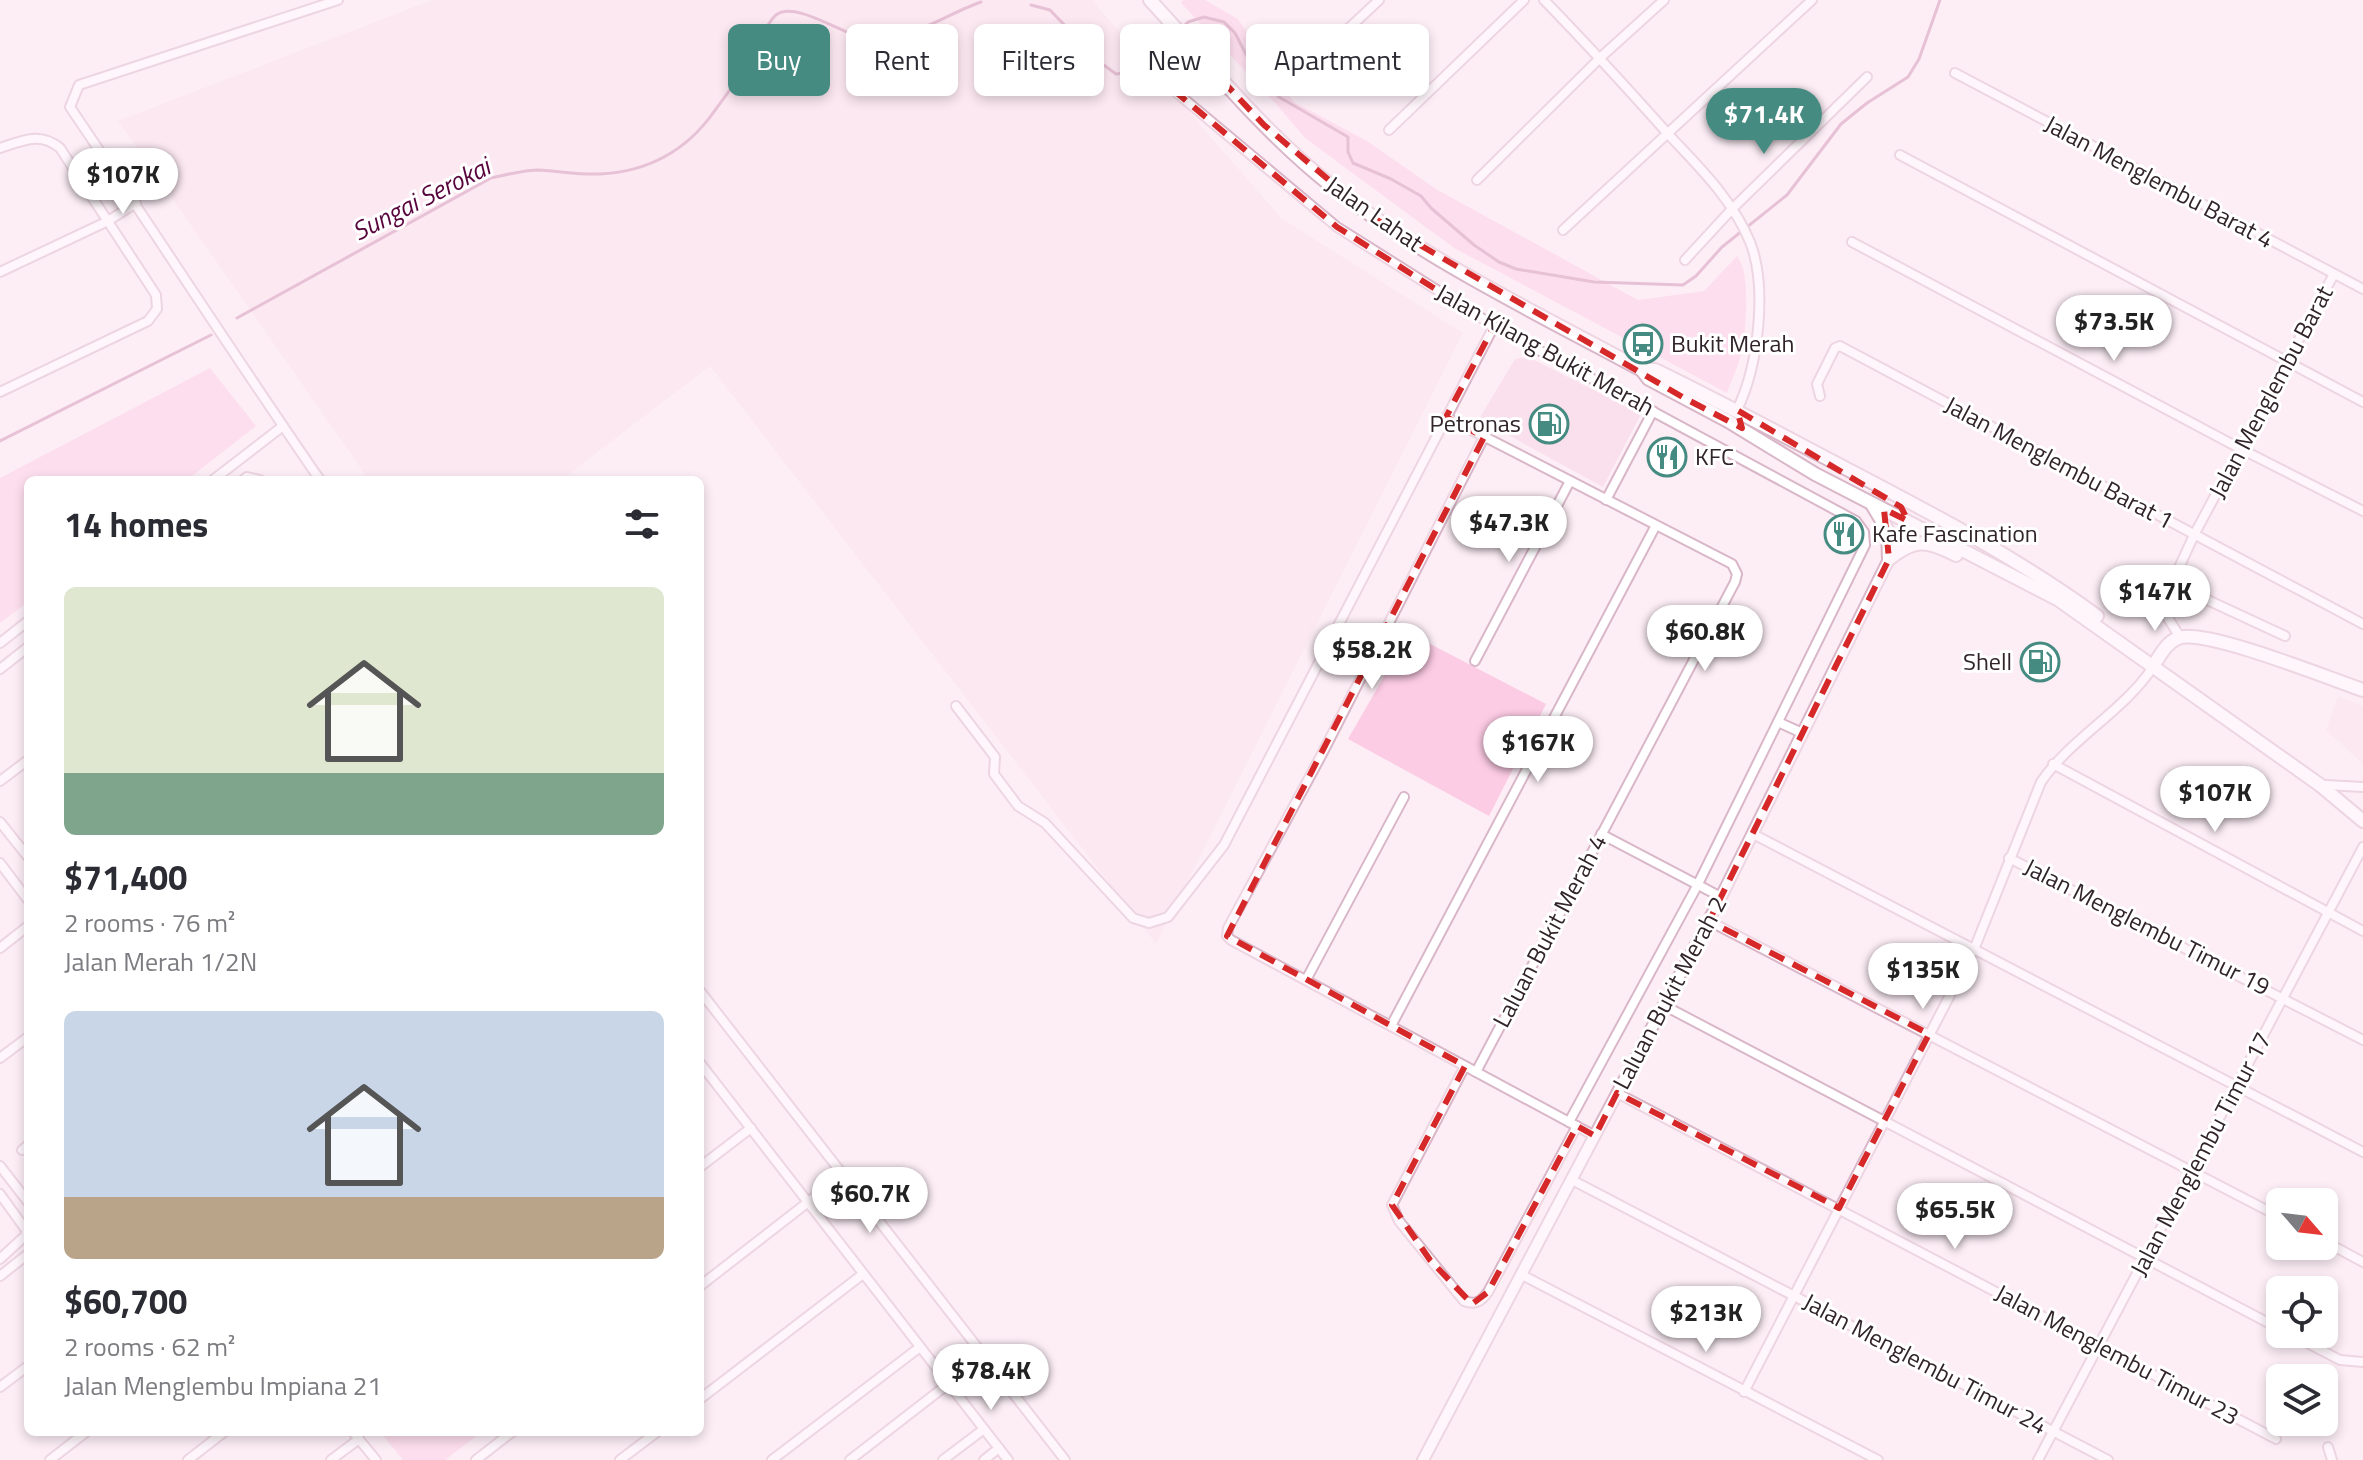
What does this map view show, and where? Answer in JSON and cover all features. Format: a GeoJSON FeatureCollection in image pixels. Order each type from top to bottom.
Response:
{"type":"FeatureCollection","features":[{"type":"Feature","properties":{"kind":"main road","name":"Jalan Lahat"},"geometry":{"type":"LineString","coordinates":[[1150,0],[1172,24]]}},
{"type":"Feature","properties":{"kind":"main road","name":"Jalan Lahat"},"geometry":{"type":"LineString","coordinates":[[1230,89],[1264,125],[1330,185],[1375,219],[1457,270],[1646,374],[1815,474],[2037,587],[2154,665]]}},
{"type":"Feature","properties":{"kind":"main road","name":"Jalan Lahat"},"geometry":{"type":"LineString","coordinates":[[1646,374],[1655,370],[1918,506],[2065,593],[2154,665]]}},
{"type":"Feature","properties":{"kind":"main road"},"geometry":{"type":"LineString","coordinates":[[1737,410],[1739,418],[1787,450],[1815,474]]}},
{"type":"Feature","properties":{"kind":"main road"},"geometry":{"type":"LineString","coordinates":[[1820,455],[1851,480],[1901,507],[1908,521],[1925,519],[2018,564]]}},
{"type":"Feature","properties":{"kind":"main road"},"geometry":{"type":"LineString","coordinates":[[1870,502],[1888,531],[1889,559]]}},
{"type":"Feature","properties":{"kind":"main road"},"geometry":{"type":"LineString","coordinates":[[1889,559],[1913,543],[1927,543],[2001,576],[2037,587]]}},
{"type":"Feature","properties":{"kind":"main road"},"geometry":{"type":"LineString","coordinates":[[2154,665],[2171,642],[2180,637],[2202,638],[2363,690]]}},
{"type":"Feature","properties":{"kind":"main road"},"geometry":{"type":"LineString","coordinates":[[2154,665],[2363,814]]}},
{"type":"Feature","properties":{"kind":"main road"},"geometry":{"type":"LineString","coordinates":[[2154,665],[2320,785],[2363,821]]}},
{"type":"Feature","properties":{"kind":"street"},"geometry":{"type":"LineString","coordinates":[[317,476],[70,107],[79,85],[338,0]]}},
{"type":"Feature","properties":{"kind":"street"},"geometry":{"type":"LineString","coordinates":[[1353,24],[1379,0]]}},
{"type":"Feature","properties":{"kind":"street"},"geometry":{"type":"LineString","coordinates":[[1389,130],[1524,0]]}},
{"type":"Feature","properties":{"kind":"street"},"geometry":{"type":"LineString","coordinates":[[1544,0],[1601,57],[1717,187],[1741,223],[1750,243],[1757,276],[1759,310],[1745,394],[1737,410]]}},
{"type":"Feature","properties":{"kind":"street"},"geometry":{"type":"LineString","coordinates":[[1477,180],[1601,57],[1664,0]]}},
{"type":"Feature","properties":{"kind":"street"},"geometry":{"type":"LineString","coordinates":[[1563,230],[1812,0]]}},
{"type":"Feature","properties":{"kind":"street","name":"Jalan Menglembu Barat 4"},"geometry":{"type":"LineString","coordinates":[[1955,73],[2363,289]]}},
{"type":"Feature","properties":{"kind":"street"},"geometry":{"type":"LineString","coordinates":[[1685,260],[1732,209],[1867,77]]}},
{"type":"Feature","properties":{"kind":"street","name":"Jalan Kilang Bukit Merah"},"geometry":{"type":"LineString","coordinates":[[1181,96],[1337,227],[1494,326],[1856,521]]}},
{"type":"Feature","properties":{"kind":"street"},"geometry":{"type":"LineString","coordinates":[[0,148],[34,137],[50,140],[60,148],[156,295],[157,309],[148,321],[0,392]]}},
{"type":"Feature","properties":{"kind":"street"},"geometry":{"type":"LineString","coordinates":[[1900,155],[2363,402]]}},
{"type":"Feature","properties":{"kind":"street"},"geometry":{"type":"LineString","coordinates":[[0,272],[108,221],[136,203]]}},
{"type":"Feature","properties":{"kind":"street"},"geometry":{"type":"LineString","coordinates":[[1852,242],[2363,511]]}},
{"type":"Feature","properties":{"kind":"street","name":"Jalan Menglembu Barat"},"geometry":{"type":"LineString","coordinates":[[2180,637],[2161,607],[2171,583],[2334,274]]}},
{"type":"Feature","properties":{"kind":"street"},"geometry":{"type":"LineString","coordinates":[[956,706],[995,757],[994,774],[1018,806],[1045,823],[1133,918],[1149,923],[1168,917],[1224,845],[1494,326]]}},
{"type":"Feature","properties":{"kind":"street","name":"Jalan Menglembu Barat 1"},"geometry":{"type":"LineString","coordinates":[[1820,396],[1817,384],[1835,348],[1840,346],[2363,624]]}},
{"type":"Feature","properties":{"kind":"street"},"geometry":{"type":"LineString","coordinates":[[1606,500],[1653,411]]}},
{"type":"Feature","properties":{"kind":"street","name":"Laluan Bukit Merah 4"},"geometry":{"type":"LineString","coordinates":[[1446,417],[1655,527],[1699,546],[1732,564],[1737,574],[1476,1072]]}},
{"type":"Feature","properties":{"kind":"street"},"geometry":{"type":"LineString","coordinates":[[218,476],[283,426]]}},
{"type":"Feature","properties":{"kind":"street"},"geometry":{"type":"LineString","coordinates":[[1484,437],[1322,754],[1228,928],[1227,936],[1595,1136]]}},
{"type":"Feature","properties":{"kind":"street"},"geometry":{"type":"LineString","coordinates":[[1475,661],[1570,481]]}},
{"type":"Feature","properties":{"kind":"street","name":"Laluan Bukit Merah 2"},"geometry":{"type":"LineString","coordinates":[[1465,1066],[1392,1205],[1399,1221],[1464,1301],[1472,1304],[1479,1302],[1488,1292],[1697,886],[1865,545],[1864,532],[1856,521]]}},
{"type":"Feature","properties":{"kind":"street","name":"Laluan Bukit Merah 2"},"geometry":{"type":"LineString","coordinates":[[1423,1460],[1709,921],[1908,521]]}},
{"type":"Feature","properties":{"kind":"street"},"geometry":{"type":"LineString","coordinates":[[1391,1026],[1655,527]]}},
{"type":"Feature","properties":{"kind":"street"},"geometry":{"type":"LineString","coordinates":[[2171,583],[2285,636]]}},
{"type":"Feature","properties":{"kind":"street"},"geometry":{"type":"LineString","coordinates":[[0,643],[24,624]]}},
{"type":"Feature","properties":{"kind":"street"},"geometry":{"type":"LineString","coordinates":[[0,669],[24,650]]}},
{"type":"Feature","properties":{"kind":"street"},"geometry":{"type":"LineString","coordinates":[[1744,1392],[1975,947],[2041,782],[2053,764],[2120,704],[2154,665]]}},
{"type":"Feature","properties":{"kind":"street"},"geometry":{"type":"LineString","coordinates":[[1778,722],[1802,733]]}},
{"type":"Feature","properties":{"kind":"street"},"geometry":{"type":"LineString","coordinates":[[0,781],[24,763]]}},
{"type":"Feature","properties":{"kind":"street"},"geometry":{"type":"LineString","coordinates":[[2053,764],[2363,931]]}},
{"type":"Feature","properties":{"kind":"street"},"geometry":{"type":"LineString","coordinates":[[2326,785],[2363,787]]}},
{"type":"Feature","properties":{"kind":"street"},"geometry":{"type":"LineString","coordinates":[[1306,980],[1404,797]]}},
{"type":"Feature","properties":{"kind":"street"},"geometry":{"type":"LineString","coordinates":[[0,822],[24,852]]}},
{"type":"Feature","properties":{"kind":"street"},"geometry":{"type":"LineString","coordinates":[[1601,834],[1721,897]]}},
{"type":"Feature","properties":{"kind":"street"},"geometry":{"type":"LineString","coordinates":[[1753,834],[1975,947],[2363,1152]]}},
{"type":"Feature","properties":{"kind":"street","name":"Jalan Menglembu Timur 17"},"geometry":{"type":"LineString","coordinates":[[2038,1460],[2363,847]]}},
{"type":"Feature","properties":{"kind":"street","name":"Jalan Menglembu Timur 19"},"geometry":{"type":"LineString","coordinates":[[2009,858],[2363,1040]]}},
{"type":"Feature","properties":{"kind":"street"},"geometry":{"type":"LineString","coordinates":[[0,863],[24,895]]}},
{"type":"Feature","properties":{"kind":"street"},"geometry":{"type":"LineString","coordinates":[[1709,921],[2266,1209]]}},
{"type":"Feature","properties":{"kind":"street"},"geometry":{"type":"LineString","coordinates":[[0,948],[24,929]]}},
{"type":"Feature","properties":{"kind":"street"},"geometry":{"type":"LineString","coordinates":[[704,996],[1065,1460]]}},
{"type":"Feature","properties":{"kind":"street"},"geometry":{"type":"LineString","coordinates":[[1663,1005],[2266,1322]]}},
{"type":"Feature","properties":{"kind":"street"},"geometry":{"type":"LineString","coordinates":[[0,1058],[24,1040]]}},
{"type":"Feature","properties":{"kind":"street"},"geometry":{"type":"LineString","coordinates":[[704,1068],[1008,1460]]}},
{"type":"Feature","properties":{"kind":"street","name":"Jalan Menglembu Timur 23"},"geometry":{"type":"LineString","coordinates":[[1617,1093],[2276,1439]]}},
{"type":"Feature","properties":{"kind":"street"},"geometry":{"type":"LineString","coordinates":[[704,1164],[751,1128]]}},
{"type":"Feature","properties":{"kind":"street"},"geometry":{"type":"LineString","coordinates":[[0,1167],[24,1197]]}},
{"type":"Feature","properties":{"kind":"street"},"geometry":{"type":"LineString","coordinates":[[704,1283],[843,1175]]}},
{"type":"Feature","properties":{"kind":"street","name":"Jalan Menglembu Timur 24"},"geometry":{"type":"LineString","coordinates":[[1572,1180],[2108,1460]]}},
{"type":"Feature","properties":{"kind":"street"},"geometry":{"type":"LineString","coordinates":[[0,1194],[24,1227]]}},
{"type":"Feature","properties":{"kind":"street"},"geometry":{"type":"LineString","coordinates":[[0,1259],[24,1237]]}},
{"type":"Feature","properties":{"kind":"street"},"geometry":{"type":"LineString","coordinates":[[2338,1249],[2363,1262]]}},
{"type":"Feature","properties":{"kind":"street"},"geometry":{"type":"LineString","coordinates":[[0,1276],[24,1257]]}},
{"type":"Feature","properties":{"kind":"street"},"geometry":{"type":"LineString","coordinates":[[704,1396],[863,1274]]}},
{"type":"Feature","properties":{"kind":"street"},"geometry":{"type":"LineString","coordinates":[[1522,1275],[1878,1460]]}},
{"type":"Feature","properties":{"kind":"street"},"geometry":{"type":"LineString","coordinates":[[772,1460],[920,1347]]}},
{"type":"Feature","properties":{"kind":"street"},"geometry":{"type":"LineString","coordinates":[[2317,1348],[2340,1360],[2363,1362]]}},
{"type":"Feature","properties":{"kind":"street"},"geometry":{"type":"LineString","coordinates":[[0,1387],[24,1369]]}},
{"type":"Feature","properties":{"kind":"street"},"geometry":{"type":"LineString","coordinates":[[850,1460],[948,1384]]}},
{"type":"Feature","properties":{"kind":"street"},"geometry":{"type":"LineString","coordinates":[[943,1460],[984,1429]]}},
{"type":"Feature","properties":{"kind":"street"},"geometry":{"type":"LineString","coordinates":[[50,1460],[81,1436]]}},
{"type":"Feature","properties":{"kind":"street"},"geometry":{"type":"LineString","coordinates":[[188,1460],[219,1436]]}},
{"type":"Feature","properties":{"kind":"street"},"geometry":{"type":"LineString","coordinates":[[331,1460],[355,1436]]}},
{"type":"Feature","properties":{"kind":"street"},"geometry":{"type":"LineString","coordinates":[[357,1436],[376,1460]]}},
{"type":"Feature","properties":{"kind":"street"},"geometry":{"type":"LineString","coordinates":[[476,1460],[507,1436]]}},
{"type":"Feature","properties":{"kind":"street"},"geometry":{"type":"LineString","coordinates":[[620,1460],[652,1436]]}},
{"type":"Feature","properties":{"kind":"street"},"geometry":{"type":"LineString","coordinates":[[2328,1447],[2332,1460]]}},
{"type":"Feature","properties":{"kind":"street"},"geometry":{"type":"LineString","coordinates":[[984,1460],[999,1448]]}},
{"type":"Feature","properties":{"kind":"highlighted area"},"geometry":{"type":"Polygon","coordinates":[[[1204,61],[1264,125],[1375,219],[1686,399],[1742,428],[1737,410],[1901,507],[1908,521],[1884,509],[1889,559],[1709,921],[1929,1034],[1839,1208],[1617,1093],[1595,1136],[1577,1126],[1488,1292],[1472,1304],[1430,1260],[1392,1205],[1465,1066],[1227,936],[1484,437],[1446,417],[1494,326],[1337,227],[1177,93],[1204,61]]]}},
{"type":"Feature","properties":{"kind":"shaded area"},"geometry":{"type":"Polygon","coordinates":[[[432,0],[1092,0],[1120,32],[1120,96],[1175,96],[1281,218],[1463,333],[1156,944],[710,366],[566,476],[366,476],[118,121],[432,0]]]}},
{"type":"Feature","properties":{"kind":"shaded area"},"geometry":{"type":"Polygon","coordinates":[[[1183,0],[1205,0],[1238,19],[1246,31],[1246,72],[1230,55],[1230,24],[1201,24],[1181,3],[1183,0]]]}},
{"type":"Feature","properties":{"kind":"shaded area"},"geometry":{"type":"Polygon","coordinates":[[[1268,96],[1290,96],[1294,102],[1367,141],[1436,189],[1638,300],[1704,291],[1737,256],[1746,287],[1746,315],[1741,356],[1727,393],[1454,248],[1305,138],[1268,96]]]}},
{"type":"Feature","properties":{"kind":"shaded area"},"geometry":{"type":"Polygon","coordinates":[[[1528,357],[1641,414],[1603,487],[1479,419],[1515,359],[1528,357]]]}},
{"type":"Feature","properties":{"kind":"shaded area"},"geometry":{"type":"Polygon","coordinates":[[[210,368],[256,426],[192,476],[24,476],[24,605],[0,623],[0,478],[210,368]]]}},
{"type":"Feature","properties":{"kind":"shaded area"},"geometry":{"type":"Polygon","coordinates":[[[1409,633],[1546,704],[1489,816],[1348,739],[1409,633]]]}},
{"type":"Feature","properties":{"kind":"shaded area"},"geometry":{"type":"Polygon","coordinates":[[[2338,696],[2363,706],[2363,764],[2326,730],[2338,696]]]}},
{"type":"Feature","properties":{"kind":"shaded area"},"geometry":{"type":"Polygon","coordinates":[[[383,1436],[477,1436],[445,1460],[403,1460],[383,1436]]]}},
{"type":"Feature","properties":{"kind":"waterway","name":"Sungai Serokai"},"geometry":{"type":"LineString","coordinates":[[1230,28],[1252,66],[1279,97],[1348,137],[1348,152],[1353,163],[1421,196],[1474,245],[1499,262],[1516,269],[1594,282],[1683,285],[1696,276],[1722,247],[1787,195],[1841,124],[1908,77],[1919,59],[1940,0]]}},
{"type":"Feature","properties":{"kind":"waterway","name":"Sungai Serokai"},"geometry":{"type":"LineString","coordinates":[[237,318],[491,178],[533,170],[592,174],[617,172],[664,157],[691,138],[713,113],[748,63],[776,15],[795,12],[866,39],[880,40],[910,33],[981,2]]}},
{"type":"Feature","properties":{"kind":"waterway","name":"Sungai Serokai"},"geometry":{"type":"LineString","coordinates":[[1031,5],[1050,10],[1101,63],[1120,74]]}},
{"type":"Feature","properties":{"kind":"waterway","name":"Sungai Serokai"},"geometry":{"type":"LineString","coordinates":[[1186,24],[1204,17],[1226,24]]}},
{"type":"Feature","properties":{"kind":"waterway","name":"Sungai Serokai"},"geometry":{"type":"LineString","coordinates":[[0,441],[211,335]]}},
{"type":"Feature","properties":{"kind":"place","name":"Bukit Merah"},"geometry":{"type":"Point","coordinates":[1643,344]}},
{"type":"Feature","properties":{"kind":"place","name":"Petronas"},"geometry":{"type":"Point","coordinates":[1549,424]}},
{"type":"Feature","properties":{"kind":"place","name":"KFC"},"geometry":{"type":"Point","coordinates":[1667,457]}},
{"type":"Feature","properties":{"kind":"place","name":"Kafe Fascination"},"geometry":{"type":"Point","coordinates":[1844,534]}},
{"type":"Feature","properties":{"kind":"place","name":"Shell"},"geometry":{"type":"Point","coordinates":[2040,662]}}]}
